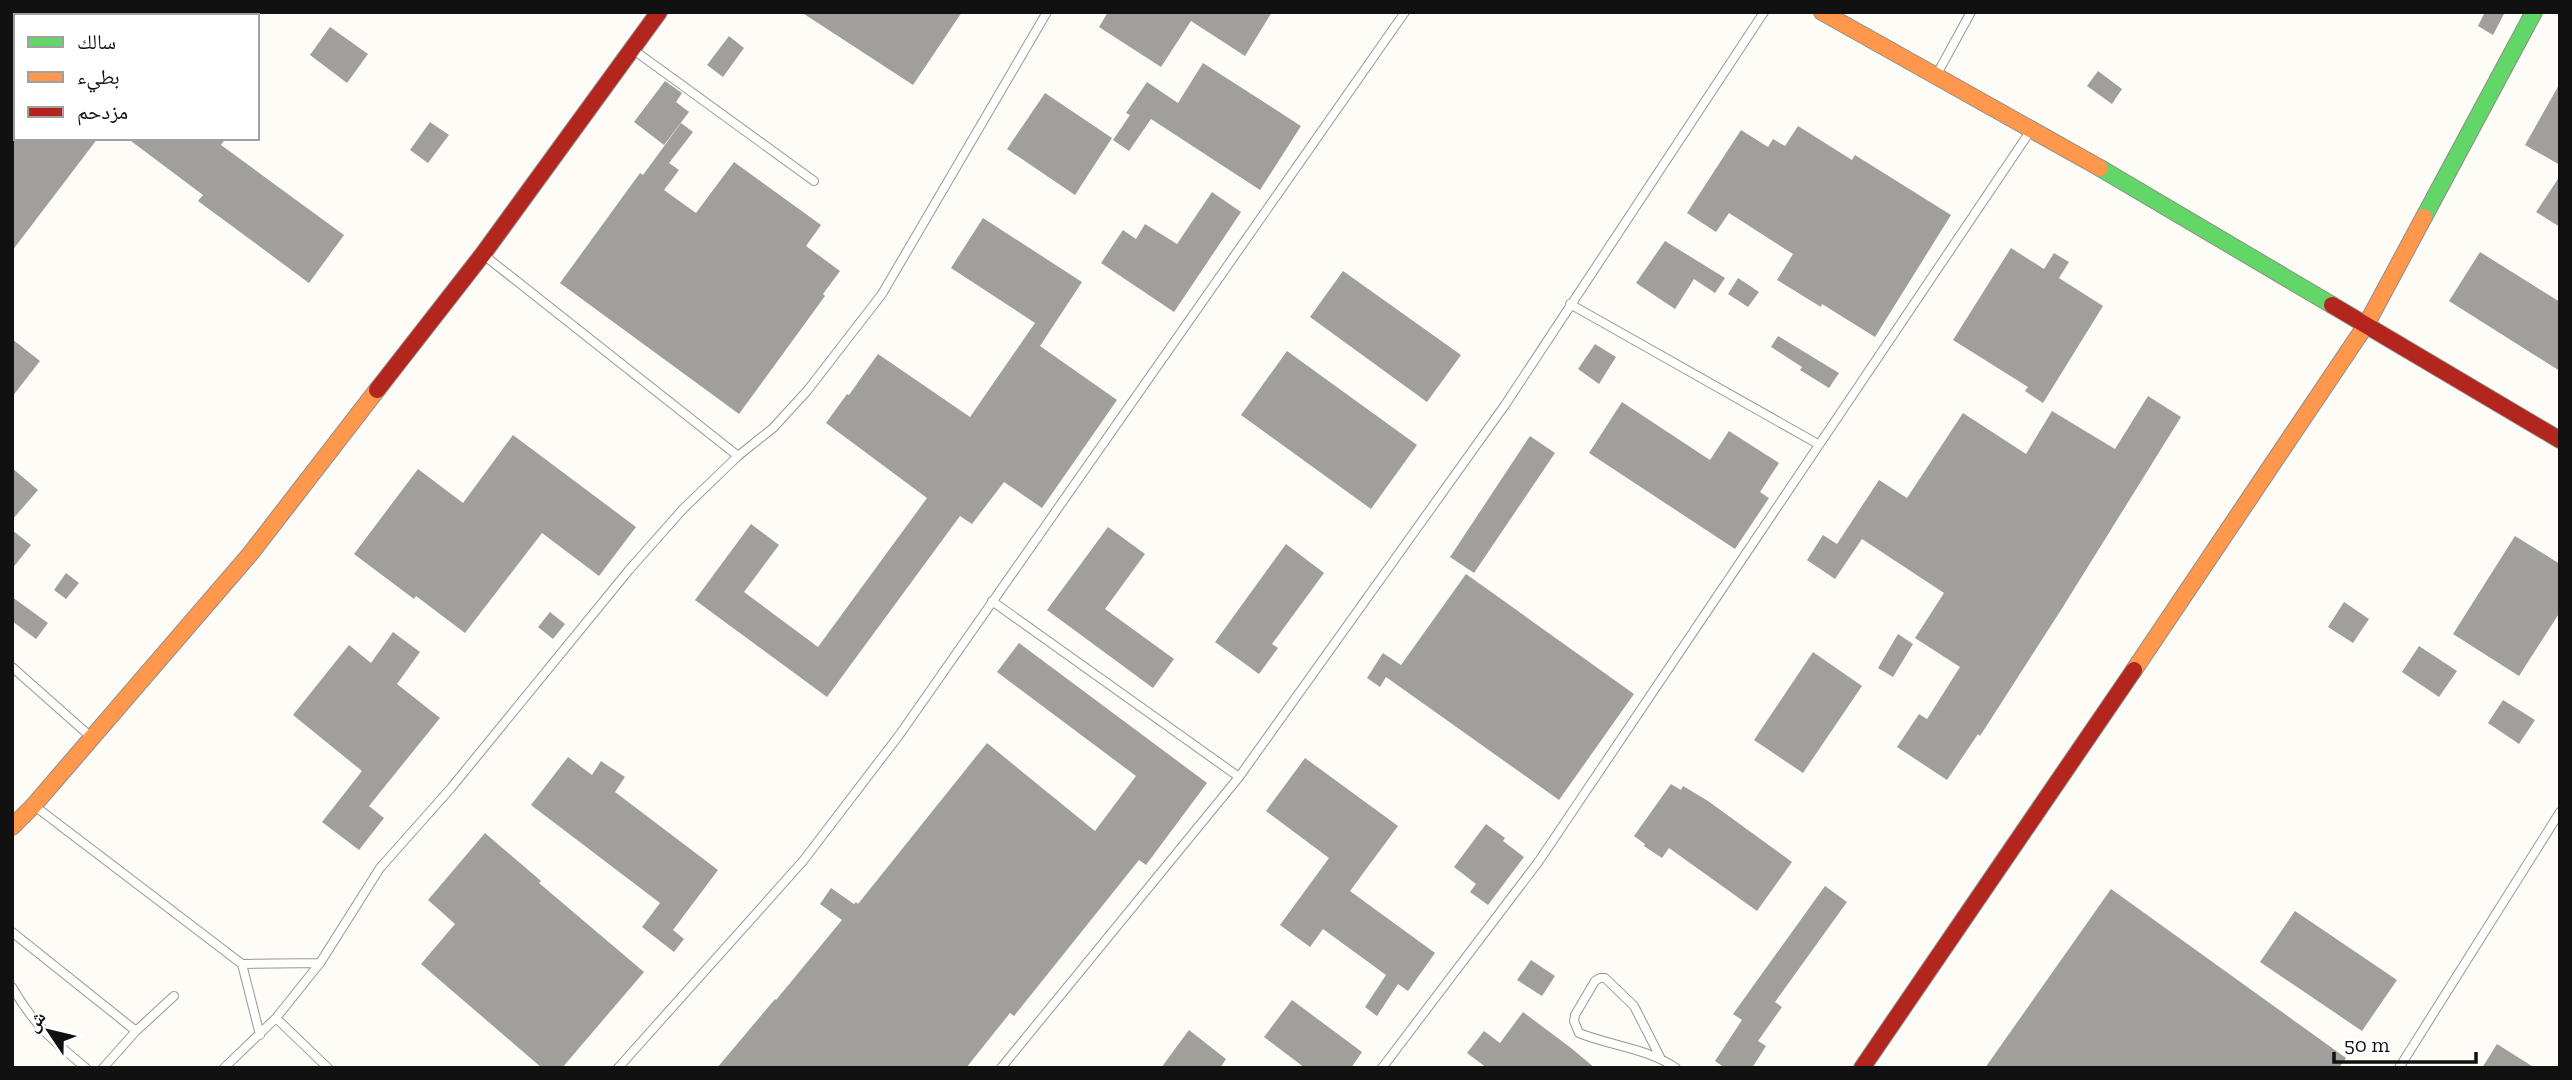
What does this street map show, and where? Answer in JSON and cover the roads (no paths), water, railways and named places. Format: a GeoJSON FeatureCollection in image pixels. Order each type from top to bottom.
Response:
{"type":"FeatureCollection","features":[{"type":"Feature","properties":{"kind":"street"},"geometry":{"type":"LineString","coordinates":[[12,827],[34,805],[251,553],[483,254],[659,12]]}},
{"type":"Feature","properties":{"kind":"street"},"geometry":{"type":"LineString","coordinates":[[1822,12],[2032,128],[2560,440]]}},
{"type":"Feature","properties":{"kind":"street"},"geometry":{"type":"LineString","coordinates":[[1862,1068],[2263,481],[2366,325],[2534,12]]}},
{"type":"Feature","properties":{"kind":"lane"},"geometry":{"type":"LineString","coordinates":[[224,1068],[276,1018],[320,964],[380,868],[451,788],[647,549],[683,509],[738,456],[773,428],[807,391],[882,294],[1046,12]]}},
{"type":"Feature","properties":{"kind":"lane"},"geometry":{"type":"LineString","coordinates":[[618,1068],[803,862],[900,734],[1405,12]]}},
{"type":"Feature","properties":{"kind":"lane"},"geometry":{"type":"LineString","coordinates":[[1001,1068],[1239,777],[1505,405],[1764,12]]}},
{"type":"Feature","properties":{"kind":"lane"},"geometry":{"type":"LineString","coordinates":[[1936,76],[1971,12]]}},
{"type":"Feature","properties":{"kind":"lane"},"geometry":{"type":"LineString","coordinates":[[633,50],[814,181]]}},
{"type":"Feature","properties":{"kind":"lane"},"geometry":{"type":"LineString","coordinates":[[1382,1068],[1539,861],[2032,128]]}},
{"type":"Feature","properties":{"kind":"lane"},"geometry":{"type":"LineString","coordinates":[[483,254],[738,456]]}},
{"type":"Feature","properties":{"kind":"lane"},"geometry":{"type":"LineString","coordinates":[[1570,304],[1818,444]]}},
{"type":"Feature","properties":{"kind":"lane"},"geometry":{"type":"LineString","coordinates":[[992,601],[1239,777]]}},
{"type":"Feature","properties":{"kind":"lane"},"geometry":{"type":"LineString","coordinates":[[12,667],[92,738]]}},
{"type":"Feature","properties":{"kind":"lane"},"geometry":{"type":"LineString","coordinates":[[34,805],[242,964],[320,964]]}},
{"type":"Feature","properties":{"kind":"lane"},"geometry":{"type":"LineString","coordinates":[[2399,1068],[2560,811]]}},
{"type":"Feature","properties":{"kind":"lane"},"geometry":{"type":"LineString","coordinates":[[12,932],[136,1031]]}},
{"type":"Feature","properties":{"kind":"lane"},"geometry":{"type":"LineString","coordinates":[[242,964],[260,1035]]}},
{"type":"Feature","properties":{"kind":"lane"},"geometry":{"type":"LineString","coordinates":[[1660,1057],[1634,1006],[1605,978],[1595,981],[1575,1015],[1574,1021],[1579,1033],[1660,1057],[1676,1068]]}},
{"type":"Feature","properties":{"kind":"lane"},"geometry":{"type":"LineString","coordinates":[[12,987],[30,1017],[45,1034],[86,1068]]}},
{"type":"Feature","properties":{"kind":"lane"},"geometry":{"type":"LineString","coordinates":[[103,1068],[136,1031],[174,996]]}},
{"type":"Feature","properties":{"kind":"lane"},"geometry":{"type":"LineString","coordinates":[[276,1018],[328,1068]]}}]}
